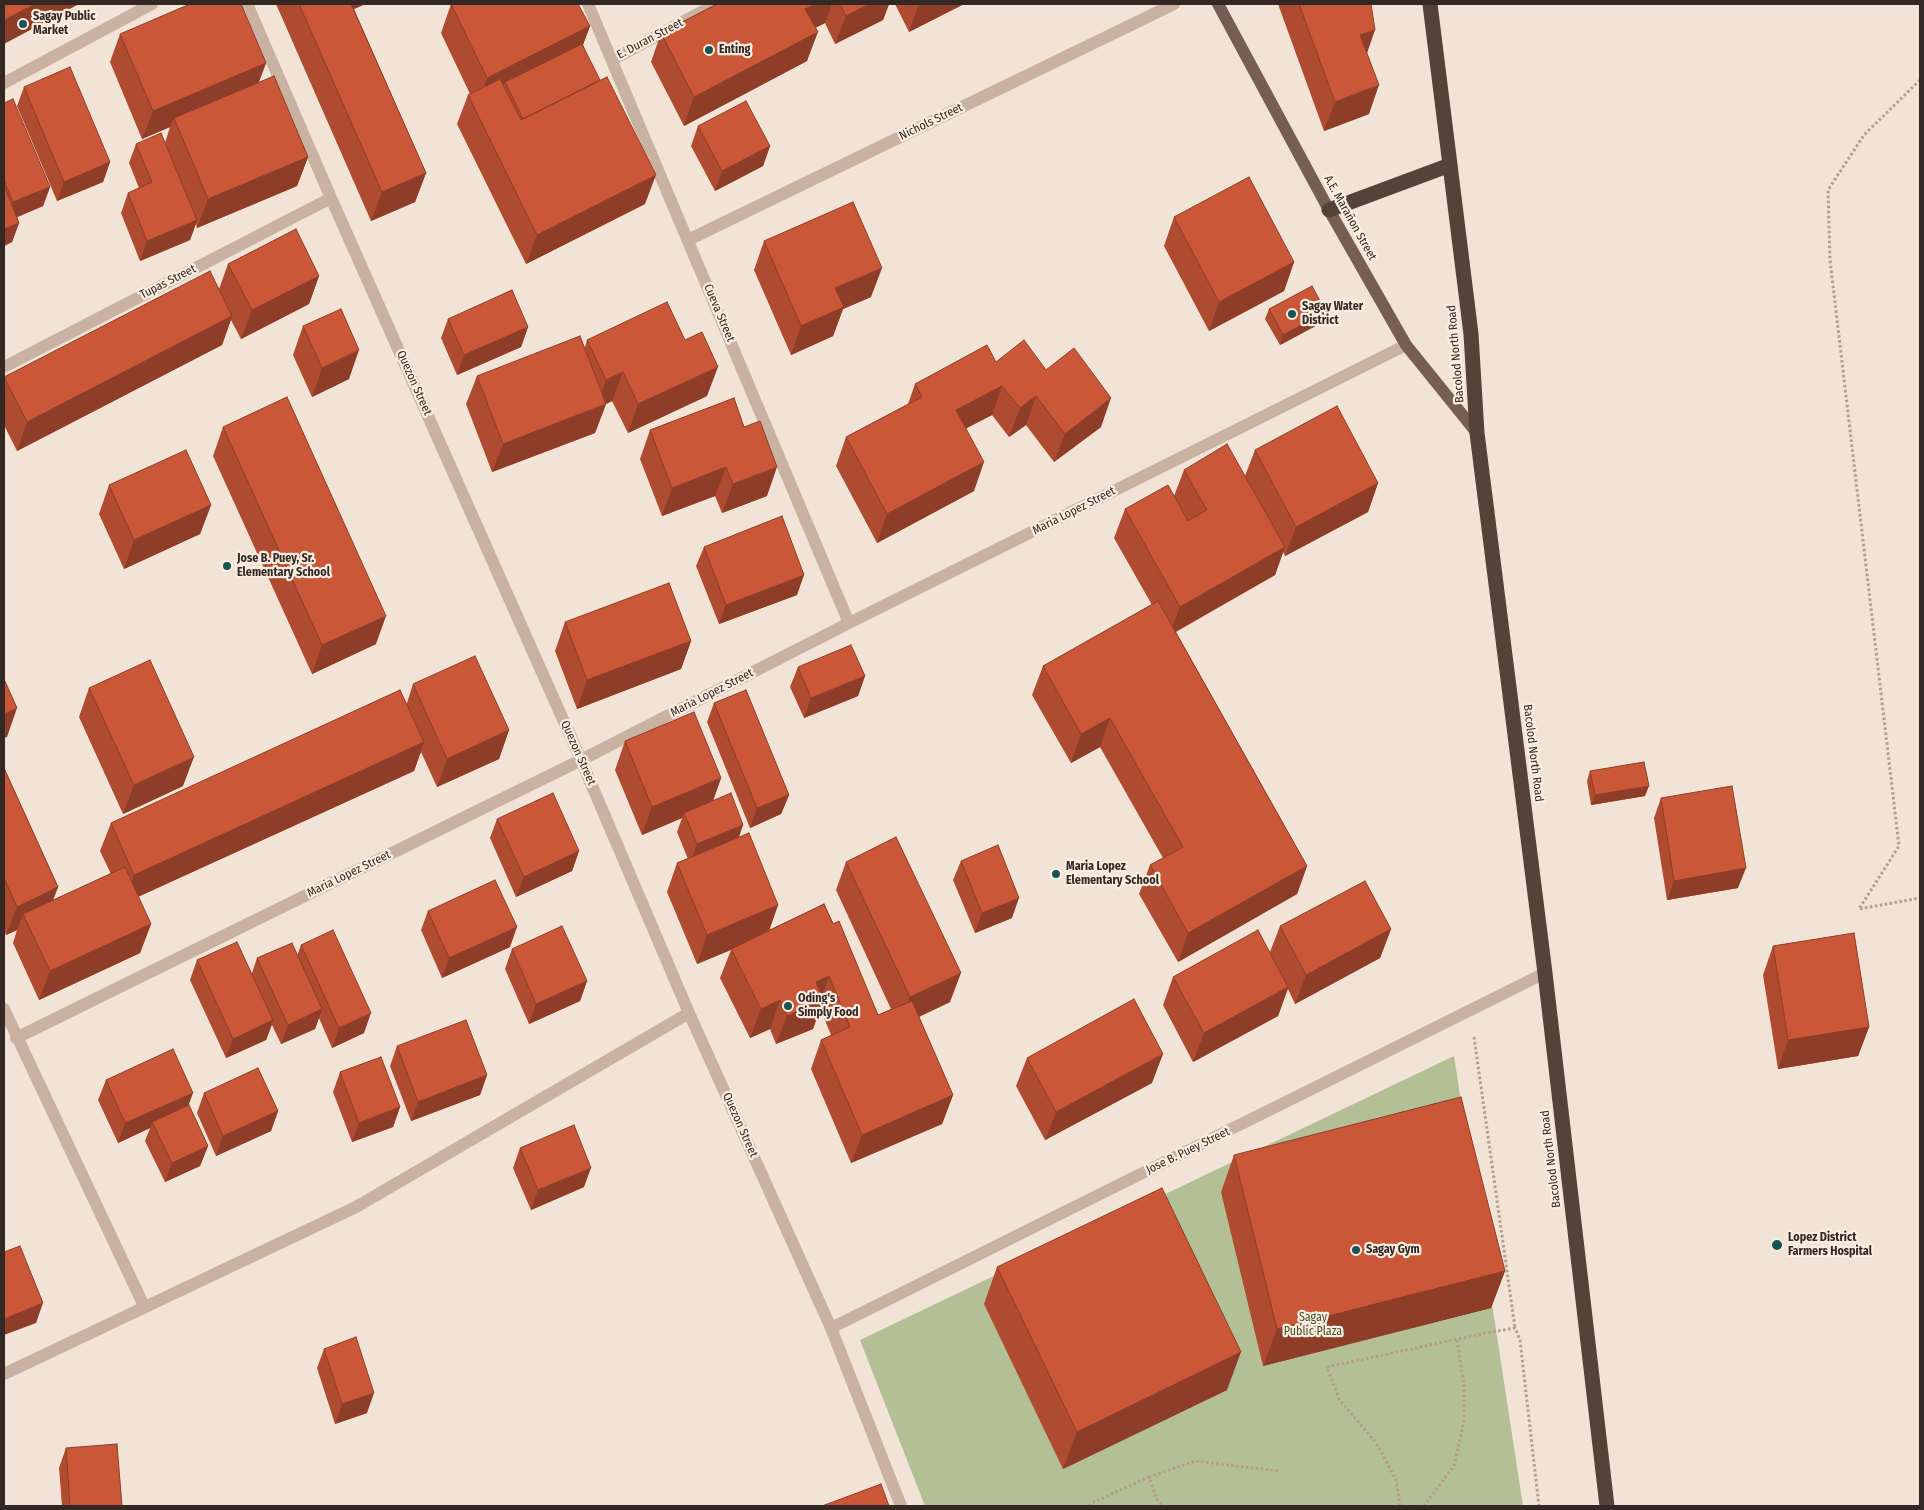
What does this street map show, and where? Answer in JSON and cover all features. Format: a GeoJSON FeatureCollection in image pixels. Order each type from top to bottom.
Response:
{"type":"FeatureCollection","features":[{"type":"Feature","properties":{"kind":"highway","name":"Bacolod North Road"},"geometry":{"type":"LineString","coordinates":[[1430,4],[1471,334],[1478,433],[1545,973],[1607,1506]]}},
{"type":"Feature","properties":{"kind":"highway"},"geometry":{"type":"LineString","coordinates":[[1329,210],[1450,165]]}},
{"type":"Feature","properties":{"kind":"main road","name":"A.E. Marañon Street"},"geometry":{"type":"LineString","coordinates":[[1218,4],[1329,210],[1406,345],[1478,433]]}},
{"type":"Feature","properties":{"kind":"street"},"geometry":{"type":"LineString","coordinates":[[4,83],[152,4]]}},
{"type":"Feature","properties":{"kind":"street","name":"Quezon Street"},"geometry":{"type":"LineString","coordinates":[[247,4],[331,198],[581,760],[689,1013],[831,1328],[902,1506]]}},
{"type":"Feature","properties":{"kind":"street","name":"Cueva Street"},"geometry":{"type":"LineString","coordinates":[[588,4],[850,623]]}},
{"type":"Feature","properties":{"kind":"street","name":"E. Duran Street"},"geometry":{"type":"LineString","coordinates":[[612,60],[716,4]]}},
{"type":"Feature","properties":{"kind":"street","name":"Nichols Street"},"geometry":{"type":"LineString","coordinates":[[688,240],[1174,4]]}},
{"type":"Feature","properties":{"kind":"street","name":"Tupas Street"},"geometry":{"type":"LineString","coordinates":[[4,367],[331,198]]}},
{"type":"Feature","properties":{"kind":"street","name":"Maria Lopez Street"},"geometry":{"type":"LineString","coordinates":[[16,1038],[581,760],[850,623],[1406,345]]}},
{"type":"Feature","properties":{"kind":"street","name":"Jose B. Puey Street"},"geometry":{"type":"LineString","coordinates":[[831,1328],[1545,973]]}},
{"type":"Feature","properties":{"kind":"street"},"geometry":{"type":"LineString","coordinates":[[4,1009],[16,1038],[144,1306]]}},
{"type":"Feature","properties":{"kind":"street"},"geometry":{"type":"LineString","coordinates":[[4,1374],[356,1207],[689,1013]]}},
{"type":"Feature","properties":{"kind":"path"},"geometry":{"type":"LineString","coordinates":[[1920,80],[1864,135],[1828,190],[1830,260],[1899,846],[1860,908],[1920,898]]}},
{"type":"Feature","properties":{"kind":"path"},"geometry":{"type":"LineString","coordinates":[[1471,1010],[1515,1328],[1520,1340],[1539,1506]]}},
{"type":"Feature","properties":{"kind":"path"},"geometry":{"type":"LineString","coordinates":[[1400,1506],[1396,1480],[1377,1444],[1339,1399],[1327,1368],[1515,1328]]}},
{"type":"Feature","properties":{"kind":"path"},"geometry":{"type":"LineString","coordinates":[[1424,1506],[1454,1466],[1464,1421],[1464,1385],[1457,1340]]}},
{"type":"Feature","properties":{"kind":"path"},"geometry":{"type":"LineString","coordinates":[[1089,1506],[1149,1477],[1195,1461],[1279,1472]]}},
{"type":"Feature","properties":{"kind":"path"},"geometry":{"type":"LineString","coordinates":[[1149,1477],[1156,1498],[1163,1506]]}},
{"type":"Feature","properties":{"kind":"green space","name":"Sagay Public Plaza"},"geometry":{"type":"Polygon","coordinates":[[[1454,1056],[1523,1506],[925,1506],[860,1340],[1454,1056]]]}},
{"type":"Feature","properties":{"kind":"building"},"geometry":{"type":"Polygon","coordinates":[[[4,4],[35,4],[4,20],[4,4]]]}},
{"type":"Feature","properties":{"kind":"building"},"geometry":{"type":"Polygon","coordinates":[[[190,4],[241,4],[266,63],[153,111],[120,34],[190,4]]]}},
{"type":"Feature","properties":{"kind":"building"},"geometry":{"type":"Polygon","coordinates":[[[299,4],[351,4],[426,173],[382,192],[299,4]]]}},
{"type":"Feature","properties":{"kind":"building"},"geometry":{"type":"Polygon","coordinates":[[[451,4],[578,4],[590,26],[487,78],[451,4]]]}},
{"type":"Feature","properties":{"kind":"building"},"geometry":{"type":"Polygon","coordinates":[[[717,4],[816,4],[805,9],[818,32],[694,97],[661,33],[717,4]]]}},
{"type":"Feature","properties":{"kind":"building"},"geometry":{"type":"Polygon","coordinates":[[[840,4],[869,4],[846,16],[840,4]]]}},
{"type":"Feature","properties":{"kind":"building"},"geometry":{"type":"Polygon","coordinates":[[[1299,4],[1371,4],[1375,30],[1360,35],[1379,85],[1335,102],[1299,4]]]}},
{"type":"Feature","properties":{"kind":"building"},"geometry":{"type":"Polygon","coordinates":[[[582,44],[600,80],[523,119],[505,82],[582,44]]]}},
{"type":"Feature","properties":{"kind":"building"},"geometry":{"type":"Polygon","coordinates":[[[70,67],[110,162],[64,182],[24,87],[70,67]]]}},
{"type":"Feature","properties":{"kind":"building"},"geometry":{"type":"Polygon","coordinates":[[[274,76],[308,157],[208,199],[174,118],[274,76]]]}},
{"type":"Feature","properties":{"kind":"building"},"geometry":{"type":"Polygon","coordinates":[[[607,77],[656,175],[537,235],[468,95],[500,79],[521,120],[607,77]]]}},
{"type":"Feature","properties":{"kind":"building"},"geometry":{"type":"Polygon","coordinates":[[[13,99],[50,187],[13,202],[4,180],[4,103],[13,99]]]}},
{"type":"Feature","properties":{"kind":"building"},"geometry":{"type":"Polygon","coordinates":[[[746,101],[770,146],[722,171],[698,126],[746,101]]]}},
{"type":"Feature","properties":{"kind":"building"},"geometry":{"type":"Polygon","coordinates":[[[161,133],[197,220],[147,241],[128,193],[152,182],[136,144],[161,133]]]}},
{"type":"Feature","properties":{"kind":"building"},"geometry":{"type":"Polygon","coordinates":[[[1249,177],[1294,262],[1219,302],[1174,217],[1249,177]]]}},
{"type":"Feature","properties":{"kind":"building"},"geometry":{"type":"Polygon","coordinates":[[[4,186],[19,223],[4,229],[4,186]]]}},
{"type":"Feature","properties":{"kind":"building"},"geometry":{"type":"Polygon","coordinates":[[[853,202],[882,268],[835,288],[844,307],[801,326],[764,241],[853,202]]]}},
{"type":"Feature","properties":{"kind":"building"},"geometry":{"type":"Polygon","coordinates":[[[296,229],[319,276],[252,310],[228,264],[296,229]]]}},
{"type":"Feature","properties":{"kind":"building"},"geometry":{"type":"Polygon","coordinates":[[[210,271],[232,316],[27,422],[4,377],[210,271]]]}},
{"type":"Feature","properties":{"kind":"building"},"geometry":{"type":"Polygon","coordinates":[[[1312,286],[1326,312],[1283,335],[1269,309],[1312,286]]]}},
{"type":"Feature","properties":{"kind":"building"},"geometry":{"type":"Polygon","coordinates":[[[512,290],[528,327],[464,355],[448,319],[512,290]]]}},
{"type":"Feature","properties":{"kind":"building"},"geometry":{"type":"Polygon","coordinates":[[[667,302],[685,340],[702,332],[718,367],[638,404],[623,372],[606,380],[587,340],[667,302]]]}},
{"type":"Feature","properties":{"kind":"building"},"geometry":{"type":"Polygon","coordinates":[[[341,309],[359,350],[322,368],[303,326],[341,309]]]}},
{"type":"Feature","properties":{"kind":"building"},"geometry":{"type":"Polygon","coordinates":[[[580,336],[606,404],[503,444],[477,376],[580,336]]]}},
{"type":"Feature","properties":{"kind":"building"},"geometry":{"type":"Polygon","coordinates":[[[1024,340],[1046,370],[1074,348],[1111,398],[1065,434],[1036,396],[1020,408],[1002,386],[956,410],[984,462],[887,514],[846,437],[922,397],[915,384],[987,345],[996,362],[1024,340]]]}},
{"type":"Feature","properties":{"kind":"building"},"geometry":{"type":"Polygon","coordinates":[[[287,397],[386,616],[322,645],[223,427],[287,397]]]}},
{"type":"Feature","properties":{"kind":"building"},"geometry":{"type":"Polygon","coordinates":[[[734,398],[744,427],[760,421],[777,467],[733,484],[726,467],[672,488],[650,430],[734,398]]]}},
{"type":"Feature","properties":{"kind":"building"},"geometry":{"type":"Polygon","coordinates":[[[1337,406],[1378,483],[1296,527],[1255,450],[1337,406]]]}},
{"type":"Feature","properties":{"kind":"building"},"geometry":{"type":"Polygon","coordinates":[[[1227,444],[1285,547],[1180,607],[1125,509],[1168,485],[1188,521],[1207,510],[1184,470],[1227,444]]]}},
{"type":"Feature","properties":{"kind":"building"},"geometry":{"type":"Polygon","coordinates":[[[186,450],[211,505],[134,540],[109,485],[186,450]]]}},
{"type":"Feature","properties":{"kind":"building"},"geometry":{"type":"Polygon","coordinates":[[[782,516],[804,575],[726,605],[704,547],[782,516]]]}},
{"type":"Feature","properties":{"kind":"building"},"geometry":{"type":"Polygon","coordinates":[[[669,583],[691,641],[587,680],[565,622],[669,583]]]}},
{"type":"Feature","properties":{"kind":"building"},"geometry":{"type":"Polygon","coordinates":[[[1158,601],[1307,866],[1188,933],[1150,865],[1183,847],[1110,718],[1081,734],[1043,666],[1158,601]]]}},
{"type":"Feature","properties":{"kind":"building"},"geometry":{"type":"Polygon","coordinates":[[[851,645],[865,676],[811,698],[798,667],[851,645]]]}},
{"type":"Feature","properties":{"kind":"building"},"geometry":{"type":"Polygon","coordinates":[[[475,656],[509,730],[447,759],[413,684],[475,656]]]}},
{"type":"Feature","properties":{"kind":"building"},"geometry":{"type":"Polygon","coordinates":[[[150,660],[194,757],[134,785],[89,688],[150,660]]]}},
{"type":"Feature","properties":{"kind":"building"},"geometry":{"type":"Polygon","coordinates":[[[4,679],[17,708],[4,714],[4,679]]]}},
{"type":"Feature","properties":{"kind":"building"},"geometry":{"type":"Polygon","coordinates":[[[400,690],[424,742],[134,875],[111,823],[400,690]]]}},
{"type":"Feature","properties":{"kind":"building"},"geometry":{"type":"Polygon","coordinates":[[[746,690],[789,795],[757,808],[714,703],[746,690]]]}},
{"type":"Feature","properties":{"kind":"building"},"geometry":{"type":"Polygon","coordinates":[[[694,712],[721,778],[652,807],[625,741],[694,712]]]}},
{"type":"Feature","properties":{"kind":"building"},"geometry":{"type":"Polygon","coordinates":[[[1644,762],[1649,786],[1595,795],[1590,771],[1644,762]]]}},
{"type":"Feature","properties":{"kind":"building"},"geometry":{"type":"Polygon","coordinates":[[[4,768],[58,887],[17,907],[4,878],[4,768]]]}},
{"type":"Feature","properties":{"kind":"building"},"geometry":{"type":"Polygon","coordinates":[[[1732,786],[1746,868],[1674,881],[1661,798],[1732,786]]]}},
{"type":"Feature","properties":{"kind":"building"},"geometry":{"type":"Polygon","coordinates":[[[553,793],[579,851],[524,877],[497,819],[553,793]]]}},
{"type":"Feature","properties":{"kind":"building"},"geometry":{"type":"Polygon","coordinates":[[[731,793],[743,825],[697,844],[684,813],[731,793]]]}},
{"type":"Feature","properties":{"kind":"building"},"geometry":{"type":"Polygon","coordinates":[[[749,833],[778,905],[707,935],[677,863],[749,833]]]}},
{"type":"Feature","properties":{"kind":"building"},"geometry":{"type":"Polygon","coordinates":[[[896,837],[961,973],[910,997],[846,862],[896,837]]]}},
{"type":"Feature","properties":{"kind":"building"},"geometry":{"type":"Polygon","coordinates":[[[998,845],[1019,898],[982,913],[961,861],[998,845]]]}},
{"type":"Feature","properties":{"kind":"building"},"geometry":{"type":"Polygon","coordinates":[[[125,867],[151,924],[50,971],[23,914],[125,867]]]}},
{"type":"Feature","properties":{"kind":"building"},"geometry":{"type":"Polygon","coordinates":[[[495,880],[517,927],[449,958],[428,911],[495,880]]]}},
{"type":"Feature","properties":{"kind":"building"},"geometry":{"type":"Polygon","coordinates":[[[1365,881],[1391,929],[1306,975],[1280,926],[1365,881]]]}},
{"type":"Feature","properties":{"kind":"building"},"geometry":{"type":"Polygon","coordinates":[[[824,904],[833,924],[839,921],[878,1015],[912,1001],[953,1095],[862,1135],[821,1040],[850,1027],[829,976],[816,982],[823,1000],[787,1016],[780,1000],[761,1009],[731,949],[824,904]]]}},
{"type":"Feature","properties":{"kind":"building"},"geometry":{"type":"Polygon","coordinates":[[[562,926],[587,981],[536,1004],[512,949],[562,926]]]}},
{"type":"Feature","properties":{"kind":"building"},"geometry":{"type":"Polygon","coordinates":[[[333,930],[371,1013],[339,1028],[301,945],[333,930]]]}},
{"type":"Feature","properties":{"kind":"building"},"geometry":{"type":"Polygon","coordinates":[[[1258,930],[1288,987],[1204,1033],[1173,977],[1258,930]]]}},
{"type":"Feature","properties":{"kind":"building"},"geometry":{"type":"Polygon","coordinates":[[[1854,933],[1869,1027],[1788,1040],[1773,946],[1854,933]]]}},
{"type":"Feature","properties":{"kind":"building"},"geometry":{"type":"Polygon","coordinates":[[[237,942],[273,1020],[233,1039],[197,960],[237,942]]]}},
{"type":"Feature","properties":{"kind":"building"},"geometry":{"type":"Polygon","coordinates":[[[292,943],[322,1009],[288,1025],[257,958],[292,943]]]}},
{"type":"Feature","properties":{"kind":"building"},"geometry":{"type":"Polygon","coordinates":[[[1134,999],[1163,1054],[1056,1112],[1027,1058],[1134,999]]]}},
{"type":"Feature","properties":{"kind":"building"},"geometry":{"type":"Polygon","coordinates":[[[466,1020],[487,1075],[418,1102],[397,1046],[466,1020]]]}},
{"type":"Feature","properties":{"kind":"building"},"geometry":{"type":"Polygon","coordinates":[[[173,1049],[193,1093],[125,1123],[106,1080],[173,1049]]]}},
{"type":"Feature","properties":{"kind":"building"},"geometry":{"type":"Polygon","coordinates":[[[381,1057],[400,1107],[359,1123],[340,1072],[381,1057]]]}},
{"type":"Feature","properties":{"kind":"building"},"geometry":{"type":"Polygon","coordinates":[[[258,1068],[278,1111],[223,1136],[204,1093],[258,1068]]]}},
{"type":"Feature","properties":{"kind":"building","name":"Sagay Gym"},"geometry":{"type":"Polygon","coordinates":[[[1461,1097],[1505,1271],[1277,1329],[1234,1155],[1461,1097]]]}},
{"type":"Feature","properties":{"kind":"building"},"geometry":{"type":"Polygon","coordinates":[[[189,1105],[208,1146],[172,1163],[152,1122],[189,1105]]]}},
{"type":"Feature","properties":{"kind":"building"},"geometry":{"type":"Polygon","coordinates":[[[574,1125],[591,1168],[538,1190],[520,1148],[574,1125]]]}},
{"type":"Feature","properties":{"kind":"building"},"geometry":{"type":"Polygon","coordinates":[[[1162,1188],[1241,1352],[1077,1432],[997,1267],[1162,1188]]]}},
{"type":"Feature","properties":{"kind":"building"},"geometry":{"type":"Polygon","coordinates":[[[20,1246],[43,1303],[4,1319],[4,1252],[20,1246]]]}},
{"type":"Feature","properties":{"kind":"building"},"geometry":{"type":"Polygon","coordinates":[[[356,1337],[374,1393],[342,1404],[324,1349],[356,1337]]]}},
{"type":"Feature","properties":{"kind":"building"},"geometry":{"type":"Polygon","coordinates":[[[117,1444],[122,1506],[70,1506],[66,1448],[117,1444]]]}},
{"type":"Feature","properties":{"kind":"building"},"geometry":{"type":"Polygon","coordinates":[[[881,1484],[889,1506],[822,1506],[881,1484]]]}},
{"type":"Feature","properties":{"kind":"place","name":"Sagay Public Market"},"geometry":{"type":"Point","coordinates":[23,24]}},
{"type":"Feature","properties":{"kind":"place","name":"Enting"},"geometry":{"type":"Point","coordinates":[709,50]}},
{"type":"Feature","properties":{"kind":"place","name":"Sagay Water District"},"geometry":{"type":"Point","coordinates":[1292,314]}},
{"type":"Feature","properties":{"kind":"place","name":"Jose B. Puey, Sr. Elementary School"},"geometry":{"type":"Point","coordinates":[227,566]}},
{"type":"Feature","properties":{"kind":"place","name":"Maria Lopez Elementary School"},"geometry":{"type":"Point","coordinates":[1056,874]}},
{"type":"Feature","properties":{"kind":"place","name":"Oding's Simply Food"},"geometry":{"type":"Point","coordinates":[788,1006]}},
{"type":"Feature","properties":{"kind":"place","name":"Lopez District Farmers Hospital"},"geometry":{"type":"Point","coordinates":[1777,1245]}},
{"type":"Feature","properties":{"kind":"place","name":"Sagay Gym"},"geometry":{"type":"Point","coordinates":[1356,1250]}}]}
